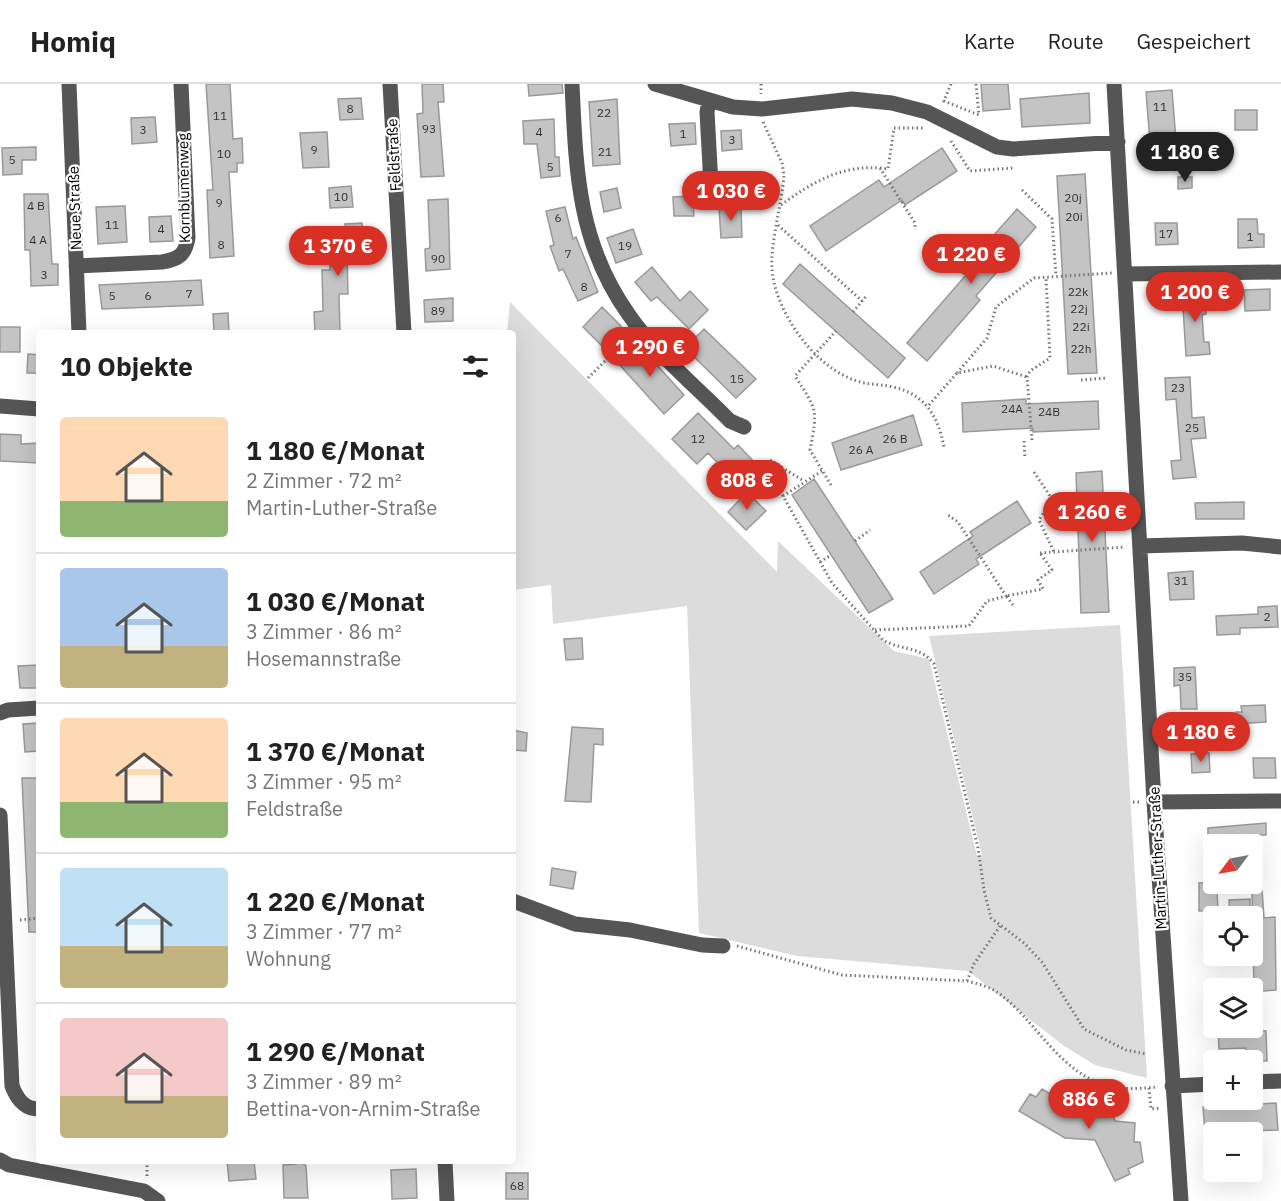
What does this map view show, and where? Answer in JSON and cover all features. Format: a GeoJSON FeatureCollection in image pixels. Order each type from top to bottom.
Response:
{"type":"FeatureCollection","features":[{"type":"Feature","properties":{"kind":"street","name":"Neue Straße"},"geometry":{"type":"LineString","coordinates":[[69,84],[79,330]]}},
{"type":"Feature","properties":{"kind":"street","name":"Kornblumenweg"},"geometry":{"type":"LineString","coordinates":[[76,266],[162,262],[176,260],[183,255],[188,238],[181,84]]}},
{"type":"Feature","properties":{"kind":"street","name":"Feldstraße"},"geometry":{"type":"LineString","coordinates":[[390,84],[404,330]]}},
{"type":"Feature","properties":{"kind":"street"},"geometry":{"type":"LineString","coordinates":[[572,84],[577,173],[584,217],[603,271],[638,328],[730,421],[744,427]]}},
{"type":"Feature","properties":{"kind":"street"},"geometry":{"type":"LineString","coordinates":[[655,84],[710,101],[762,109],[852,99],[892,103],[927,112],[997,147],[1012,149],[1118,142]]}},
{"type":"Feature","properties":{"kind":"street","name":"Martin-Luther-Straße"},"geometry":{"type":"LineString","coordinates":[[1114,84],[1154,802],[1181,1201]]}},
{"type":"Feature","properties":{"kind":"street"},"geometry":{"type":"LineString","coordinates":[[710,101],[707,112],[711,184]]}},
{"type":"Feature","properties":{"kind":"street"},"geometry":{"type":"LineString","coordinates":[[1125,273],[1281,272]]}},
{"type":"Feature","properties":{"kind":"street"},"geometry":{"type":"LineString","coordinates":[[0,406],[36,409]]}},
{"type":"Feature","properties":{"kind":"street"},"geometry":{"type":"LineString","coordinates":[[1140,546],[1242,543],[1281,547]]}},
{"type":"Feature","properties":{"kind":"street"},"geometry":{"type":"LineString","coordinates":[[0,713],[8,710],[36,708]]}},
{"type":"Feature","properties":{"kind":"street"},"geometry":{"type":"LineString","coordinates":[[1154,802],[1281,801]]}},
{"type":"Feature","properties":{"kind":"street"},"geometry":{"type":"LineString","coordinates":[[0,815],[12,1086],[17,1100],[32,1109],[36,1108]]}},
{"type":"Feature","properties":{"kind":"street"},"geometry":{"type":"LineString","coordinates":[[516,902],[575,924],[630,930],[702,945],[723,946]]}},
{"type":"Feature","properties":{"kind":"street"},"geometry":{"type":"LineString","coordinates":[[1263,1082],[1281,1081]]}},
{"type":"Feature","properties":{"kind":"street"},"geometry":{"type":"LineString","coordinates":[[1172,1086],[1203,1085]]}},
{"type":"Feature","properties":{"kind":"street"},"geometry":{"type":"LineString","coordinates":[[0,1160],[9,1165],[144,1191],[158,1201]]}},
{"type":"Feature","properties":{"kind":"street"},"geometry":{"type":"LineString","coordinates":[[445,1164],[447,1201]]}},
{"type":"Feature","properties":{"kind":"path"},"geometry":{"type":"LineString","coordinates":[[761,84],[765,129],[782,163],[781,205],[773,257],[775,282],[795,329],[813,354],[842,375],[857,381],[907,391],[928,406],[941,431],[944,448]]}},
{"type":"Feature","properties":{"kind":"path"},"geometry":{"type":"LineString","coordinates":[[951,84],[944,101],[979,115]]}},
{"type":"Feature","properties":{"kind":"path"},"geometry":{"type":"LineString","coordinates":[[976,84],[979,115],[978,138]]}},
{"type":"Feature","properties":{"kind":"path"},"geometry":{"type":"LineString","coordinates":[[781,205],[806,187],[835,173],[866,167],[888,169],[894,128],[927,128]]}},
{"type":"Feature","properties":{"kind":"path"},"geometry":{"type":"LineString","coordinates":[[945,133],[970,171],[1013,168]]}},
{"type":"Feature","properties":{"kind":"path"},"geometry":{"type":"LineString","coordinates":[[880,168],[915,223],[915,230]]}},
{"type":"Feature","properties":{"kind":"path"},"geometry":{"type":"LineString","coordinates":[[1022,190],[1052,219],[1056,276]]}},
{"type":"Feature","properties":{"kind":"path"},"geometry":{"type":"LineString","coordinates":[[778,225],[862,301]]}},
{"type":"Feature","properties":{"kind":"path"},"geometry":{"type":"LineString","coordinates":[[928,406],[987,338],[996,307],[1034,278],[1125,273]]}},
{"type":"Feature","properties":{"kind":"path"},"geometry":{"type":"LineString","coordinates":[[1032,440],[1027,377],[1030,371],[1050,358],[1046,277]]}},
{"type":"Feature","properties":{"kind":"path"},"geometry":{"type":"LineString","coordinates":[[853,312],[867,295]]}},
{"type":"Feature","properties":{"kind":"path"},"geometry":{"type":"LineString","coordinates":[[588,378],[638,328]]}},
{"type":"Feature","properties":{"kind":"path"},"geometry":{"type":"LineString","coordinates":[[831,485],[810,450],[816,418],[815,407],[795,376],[836,331]]}},
{"type":"Feature","properties":{"kind":"path"},"geometry":{"type":"LineString","coordinates":[[957,373],[993,366],[1027,377]]}},
{"type":"Feature","properties":{"kind":"path"},"geometry":{"type":"LineString","coordinates":[[1081,380],[1107,378]]}},
{"type":"Feature","properties":{"kind":"path"},"geometry":{"type":"LineString","coordinates":[[1024,441],[1025,459]]}},
{"type":"Feature","properties":{"kind":"path"},"geometry":{"type":"LineString","coordinates":[[770,460],[778,468],[804,482]]}},
{"type":"Feature","properties":{"kind":"path"},"geometry":{"type":"LineString","coordinates":[[778,468],[783,496],[832,583],[890,644],[913,648],[928,656],[934,664],[978,848],[991,918],[1024,943],[1042,962],[1084,1029],[1126,1050],[1147,1054]]}},
{"type":"Feature","properties":{"kind":"path"},"geometry":{"type":"LineString","coordinates":[[783,496],[822,471]]}},
{"type":"Feature","properties":{"kind":"path"},"geometry":{"type":"LineString","coordinates":[[1034,472],[1052,499],[1039,520],[1054,552]]}},
{"type":"Feature","properties":{"kind":"path"},"geometry":{"type":"LineString","coordinates":[[948,515],[958,522],[1013,605]]}},
{"type":"Feature","properties":{"kind":"path"},"geometry":{"type":"LineString","coordinates":[[855,541],[870,530]]}},
{"type":"Feature","properties":{"kind":"path"},"geometry":{"type":"LineString","coordinates":[[875,630],[969,626],[987,601],[1043,589],[1038,580],[1052,570],[1040,552],[1140,546]]}},
{"type":"Feature","properties":{"kind":"path"},"geometry":{"type":"LineString","coordinates":[[820,562],[831,555]]}},
{"type":"Feature","properties":{"kind":"path"},"geometry":{"type":"LineString","coordinates":[[6,920],[36,918]]}},
{"type":"Feature","properties":{"kind":"path"},"geometry":{"type":"LineString","coordinates":[[967,981],[974,964],[1000,926]]}},
{"type":"Feature","properties":{"kind":"path"},"geometry":{"type":"LineString","coordinates":[[723,946],[737,946],[842,975],[967,981],[1000,994],[1056,1055],[1084,1074],[1113,1087],[1149,1088],[1151,1109],[1174,1107]]}},
{"type":"Feature","properties":{"kind":"shaded area"},"geometry":{"type":"Polygon","coordinates":[[[510,302],[777,572],[778,541],[894,651],[929,659],[977,856],[982,855],[929,636],[1120,625],[1147,1078],[1095,1065],[1064,1046],[968,971],[797,956],[699,933],[687,606],[553,624],[551,585],[516,590],[516,330],[507,330],[510,302]]]}},
{"type":"Feature","properties":{"kind":"building"},"geometry":{"type":"Polygon","coordinates":[[[206,84],[230,84],[233,139],[242,138],[243,163],[237,163],[237,172],[229,172],[234,256],[210,258],[207,190],[213,190],[206,84]]]}},
{"type":"Feature","properties":{"kind":"building"},"geometry":{"type":"Polygon","coordinates":[[[422,84],[443,84],[444,102],[438,102],[444,176],[421,177],[417,114],[423,113],[422,84]]]}},
{"type":"Feature","properties":{"kind":"building"},"geometry":{"type":"Polygon","coordinates":[[[528,84],[562,84],[563,93],[529,96],[528,84]]]}},
{"type":"Feature","properties":{"kind":"building"},"geometry":{"type":"Polygon","coordinates":[[[981,84],[1008,84],[1010,109],[983,111],[981,84]]]}},
{"type":"Feature","properties":{"kind":"building"},"geometry":{"type":"Polygon","coordinates":[[[1172,90],[1178,166],[1152,167],[1146,92],[1172,90]]]}},
{"type":"Feature","properties":{"kind":"building"},"geometry":{"type":"Polygon","coordinates":[[[1089,93],[1090,123],[1022,127],[1020,99],[1089,93]]]}},
{"type":"Feature","properties":{"kind":"building"},"geometry":{"type":"Polygon","coordinates":[[[361,98],[363,119],[340,120],[338,99],[361,98]]]}},
{"type":"Feature","properties":{"kind":"building"},"geometry":{"type":"Polygon","coordinates":[[[617,99],[620,164],[593,166],[589,102],[617,99]]]}},
{"type":"Feature","properties":{"kind":"building"},"geometry":{"type":"Polygon","coordinates":[[[1235,110],[1257,110],[1257,130],[1235,130],[1235,110]]]}},
{"type":"Feature","properties":{"kind":"building"},"geometry":{"type":"Polygon","coordinates":[[[155,117],[157,142],[132,144],[131,118],[155,117]]]}},
{"type":"Feature","properties":{"kind":"building"},"geometry":{"type":"Polygon","coordinates":[[[554,119],[555,157],[559,157],[560,176],[541,178],[537,144],[524,144],[523,121],[554,119]]]}},
{"type":"Feature","properties":{"kind":"building"},"geometry":{"type":"Polygon","coordinates":[[[695,123],[696,144],[671,146],[669,124],[695,123]]]}},
{"type":"Feature","properties":{"kind":"building"},"geometry":{"type":"Polygon","coordinates":[[[741,130],[742,149],[722,151],[721,131],[741,130]]]}},
{"type":"Feature","properties":{"kind":"building"},"geometry":{"type":"Polygon","coordinates":[[[327,132],[329,167],[303,168],[300,133],[327,132]]]}},
{"type":"Feature","properties":{"kind":"building"},"geometry":{"type":"Polygon","coordinates":[[[36,147],[36,160],[22,160],[22,174],[3,175],[2,148],[36,147]]]}},
{"type":"Feature","properties":{"kind":"building"},"geometry":{"type":"Polygon","coordinates":[[[942,148],[957,171],[905,205],[902,200],[826,251],[810,226],[879,180],[884,187],[942,148]]]}},
{"type":"Feature","properties":{"kind":"building"},"geometry":{"type":"Polygon","coordinates":[[[1085,174],[1097,373],[1068,374],[1057,176],[1085,174]]]}},
{"type":"Feature","properties":{"kind":"building"},"geometry":{"type":"Polygon","coordinates":[[[1178,177],[1192,177],[1192,188],[1178,189],[1178,177]]]}},
{"type":"Feature","properties":{"kind":"building"},"geometry":{"type":"Polygon","coordinates":[[[351,186],[353,207],[330,208],[329,188],[351,186]]]}},
{"type":"Feature","properties":{"kind":"building"},"geometry":{"type":"Polygon","coordinates":[[[617,188],[621,208],[604,212],[600,192],[617,188]]]}},
{"type":"Feature","properties":{"kind":"building"},"geometry":{"type":"Polygon","coordinates":[[[24,194],[48,194],[52,264],[58,264],[58,285],[31,286],[30,250],[25,250],[24,194]]]}},
{"type":"Feature","properties":{"kind":"building"},"geometry":{"type":"Polygon","coordinates":[[[693,196],[694,216],[674,216],[673,197],[693,196]]]}},
{"type":"Feature","properties":{"kind":"building"},"geometry":{"type":"Polygon","coordinates":[[[448,199],[450,269],[426,271],[425,249],[430,248],[428,200],[448,199]]]}},
{"type":"Feature","properties":{"kind":"building"},"geometry":{"type":"Polygon","coordinates":[[[125,206],[127,242],[98,244],[96,207],[125,206]]]}},
{"type":"Feature","properties":{"kind":"building"},"geometry":{"type":"Polygon","coordinates":[[[565,207],[573,239],[576,237],[598,292],[578,301],[563,269],[559,271],[550,246],[554,245],[546,211],[565,207]]]}},
{"type":"Feature","properties":{"kind":"building"},"geometry":{"type":"Polygon","coordinates":[[[741,207],[742,237],[721,238],[719,208],[741,207]]]}},
{"type":"Feature","properties":{"kind":"building"},"geometry":{"type":"Polygon","coordinates":[[[1017,209],[1036,227],[976,296],[980,300],[927,361],[907,343],[966,275],[961,272],[1017,209]]]}},
{"type":"Feature","properties":{"kind":"building"},"geometry":{"type":"Polygon","coordinates":[[[171,216],[173,241],[150,242],[149,217],[171,216]]]}},
{"type":"Feature","properties":{"kind":"building"},"geometry":{"type":"Polygon","coordinates":[[[1238,219],[1257,219],[1258,234],[1264,234],[1264,247],[1238,248],[1238,219]]]}},
{"type":"Feature","properties":{"kind":"building"},"geometry":{"type":"Polygon","coordinates":[[[362,223],[364,254],[347,255],[348,294],[339,294],[340,330],[315,330],[314,312],[323,311],[322,270],[330,270],[328,237],[346,236],[345,224],[362,223]]]}},
{"type":"Feature","properties":{"kind":"building"},"geometry":{"type":"Polygon","coordinates":[[[1155,223],[1177,223],[1178,244],[1156,245],[1155,223]]]}},
{"type":"Feature","properties":{"kind":"building"},"geometry":{"type":"Polygon","coordinates":[[[633,229],[642,254],[616,263],[607,238],[633,229]]]}},
{"type":"Feature","properties":{"kind":"building"},"geometry":{"type":"Polygon","coordinates":[[[800,264],[905,358],[888,378],[783,284],[800,264]]]}},
{"type":"Feature","properties":{"kind":"building"},"geometry":{"type":"Polygon","coordinates":[[[652,267],[680,301],[690,291],[708,310],[689,329],[657,297],[651,301],[635,282],[652,267]]]}},
{"type":"Feature","properties":{"kind":"building"},"geometry":{"type":"Polygon","coordinates":[[[201,280],[203,305],[102,309],[99,285],[201,280]]]}},
{"type":"Feature","properties":{"kind":"building"},"geometry":{"type":"Polygon","coordinates":[[[1270,289],[1270,310],[1245,311],[1244,290],[1270,289]]]}},
{"type":"Feature","properties":{"kind":"building"},"geometry":{"type":"Polygon","coordinates":[[[1205,290],[1206,314],[1202,315],[1204,342],[1209,342],[1210,354],[1186,356],[1182,291],[1205,290]]]}},
{"type":"Feature","properties":{"kind":"building"},"geometry":{"type":"Polygon","coordinates":[[[453,298],[453,321],[425,322],[424,300],[453,298]]]}},
{"type":"Feature","properties":{"kind":"building"},"geometry":{"type":"Polygon","coordinates":[[[602,307],[621,326],[601,345],[583,327],[602,307]]]}},
{"type":"Feature","properties":{"kind":"building"},"geometry":{"type":"Polygon","coordinates":[[[228,313],[229,330],[214,330],[213,314],[228,313]]]}},
{"type":"Feature","properties":{"kind":"building"},"geometry":{"type":"Polygon","coordinates":[[[0,327],[20,327],[20,352],[0,352],[0,327]]]}},
{"type":"Feature","properties":{"kind":"building"},"geometry":{"type":"Polygon","coordinates":[[[704,329],[756,379],[736,398],[685,348],[704,329]]]}},
{"type":"Feature","properties":{"kind":"building"},"geometry":{"type":"Polygon","coordinates":[[[637,343],[684,395],[664,414],[617,362],[637,343]]]}},
{"type":"Feature","properties":{"kind":"building"},"geometry":{"type":"Polygon","coordinates":[[[28,354],[36,355],[36,373],[27,373],[28,354]]]}},
{"type":"Feature","properties":{"kind":"building"},"geometry":{"type":"Polygon","coordinates":[[[1190,377],[1192,418],[1204,417],[1206,438],[1191,439],[1196,477],[1173,479],[1171,461],[1181,460],[1176,399],[1166,400],[1165,378],[1190,377]]]}},
{"type":"Feature","properties":{"kind":"building"},"geometry":{"type":"Polygon","coordinates":[[[1026,399],[1026,404],[1098,401],[1099,429],[1033,432],[1033,428],[963,432],[962,403],[1026,399]]]}},
{"type":"Feature","properties":{"kind":"building"},"geometry":{"type":"Polygon","coordinates":[[[698,413],[734,449],[738,445],[756,464],[737,483],[708,453],[697,464],[672,439],[698,413]]]}},
{"type":"Feature","properties":{"kind":"building"},"geometry":{"type":"Polygon","coordinates":[[[913,415],[922,445],[841,470],[832,443],[913,415]]]}},
{"type":"Feature","properties":{"kind":"building"},"geometry":{"type":"Polygon","coordinates":[[[0,434],[21,435],[21,444],[36,443],[36,463],[0,461],[0,434]]]}},
{"type":"Feature","properties":{"kind":"building"},"geometry":{"type":"Polygon","coordinates":[[[1102,471],[1109,612],[1081,613],[1076,473],[1102,471]]]}},
{"type":"Feature","properties":{"kind":"building"},"geometry":{"type":"Polygon","coordinates":[[[814,479],[893,599],[869,613],[792,495],[814,479]]]}},
{"type":"Feature","properties":{"kind":"building"},"geometry":{"type":"Polygon","coordinates":[[[747,492],[766,511],[746,530],[728,512],[747,492]]]}},
{"type":"Feature","properties":{"kind":"building"},"geometry":{"type":"Polygon","coordinates":[[[1017,501],[1031,523],[976,559],[979,564],[934,594],[920,572],[973,536],[970,532],[1017,501]]]}},
{"type":"Feature","properties":{"kind":"building"},"geometry":{"type":"Polygon","coordinates":[[[1244,502],[1244,519],[1196,519],[1195,503],[1244,502]]]}},
{"type":"Feature","properties":{"kind":"building"},"geometry":{"type":"Polygon","coordinates":[[[1193,571],[1194,599],[1170,600],[1168,573],[1193,571]]]}},
{"type":"Feature","properties":{"kind":"building"},"geometry":{"type":"Polygon","coordinates":[[[1277,606],[1278,627],[1240,628],[1240,634],[1217,635],[1216,616],[1258,614],[1258,607],[1277,606]]]}},
{"type":"Feature","properties":{"kind":"building"},"geometry":{"type":"Polygon","coordinates":[[[582,638],[583,659],[566,660],[564,639],[582,638]]]}},
{"type":"Feature","properties":{"kind":"building"},"geometry":{"type":"Polygon","coordinates":[[[36,665],[36,688],[20,688],[18,666],[36,665]]]}},
{"type":"Feature","properties":{"kind":"building"},"geometry":{"type":"Polygon","coordinates":[[[1195,667],[1197,709],[1181,709],[1180,685],[1174,686],[1174,668],[1195,667]]]}},
{"type":"Feature","properties":{"kind":"building"},"geometry":{"type":"Polygon","coordinates":[[[1265,705],[1266,722],[1236,724],[1236,712],[1242,712],[1241,706],[1265,705]]]}},
{"type":"Feature","properties":{"kind":"building"},"geometry":{"type":"Polygon","coordinates":[[[36,723],[36,751],[25,752],[23,724],[36,723]]]}},
{"type":"Feature","properties":{"kind":"building"},"geometry":{"type":"Polygon","coordinates":[[[572,727],[603,729],[603,745],[594,744],[591,802],[565,801],[572,727]]]}},
{"type":"Feature","properties":{"kind":"building"},"geometry":{"type":"Polygon","coordinates":[[[516,731],[527,733],[526,751],[516,750],[516,731]]]}},
{"type":"Feature","properties":{"kind":"building"},"geometry":{"type":"Polygon","coordinates":[[[1209,753],[1210,772],[1192,773],[1191,754],[1209,753]]]}},
{"type":"Feature","properties":{"kind":"building"},"geometry":{"type":"Polygon","coordinates":[[[1253,758],[1275,758],[1276,778],[1254,778],[1253,758]]]}},
{"type":"Feature","properties":{"kind":"building"},"geometry":{"type":"Polygon","coordinates":[[[22,778],[36,778],[36,932],[29,932],[22,778]]]}},
{"type":"Feature","properties":{"kind":"building"},"geometry":{"type":"Polygon","coordinates":[[[1266,823],[1266,835],[1208,834],[1208,828],[1266,823]]]}},
{"type":"Feature","properties":{"kind":"building"},"geometry":{"type":"Polygon","coordinates":[[[552,868],[576,872],[573,889],[550,885],[552,868]]]}},
{"type":"Feature","properties":{"kind":"building"},"geometry":{"type":"Polygon","coordinates":[[[1199,883],[1203,883],[1203,894],[1217,894],[1218,906],[1203,906],[1203,911],[1199,911],[1199,883]]]}},
{"type":"Feature","properties":{"kind":"building"},"geometry":{"type":"Polygon","coordinates":[[[1252,894],[1262,894],[1264,918],[1275,917],[1276,990],[1263,991],[1263,978],[1254,978],[1253,966],[1263,966],[1263,906],[1252,906],[1252,894]]]}},
{"type":"Feature","properties":{"kind":"building"},"geometry":{"type":"Polygon","coordinates":[[[1250,899],[1250,906],[1229,906],[1229,900],[1250,899]]]}},
{"type":"Feature","properties":{"kind":"building"},"geometry":{"type":"Polygon","coordinates":[[[1263,1031],[1266,1031],[1267,1061],[1263,1061],[1263,1050],[1219,1049],[1218,1038],[1263,1038],[1263,1031]]]}},
{"type":"Feature","properties":{"kind":"building"},"geometry":{"type":"Polygon","coordinates":[[[1042,1089],[1067,1104],[1112,1111],[1115,1121],[1135,1123],[1134,1142],[1140,1142],[1143,1162],[1128,1169],[1130,1174],[1115,1181],[1095,1140],[1065,1138],[1019,1111],[1030,1094],[1036,1097],[1042,1089]]]}},
{"type":"Feature","properties":{"kind":"building"},"geometry":{"type":"Polygon","coordinates":[[[1276,1103],[1278,1130],[1263,1130],[1263,1122],[1204,1122],[1203,1110],[1263,1110],[1263,1104],[1276,1103]]]}},
{"type":"Feature","properties":{"kind":"building"},"geometry":{"type":"Polygon","coordinates":[[[227,1164],[254,1164],[256,1179],[229,1181],[227,1164]]]}},
{"type":"Feature","properties":{"kind":"building"},"geometry":{"type":"Polygon","coordinates":[[[303,1164],[306,1166],[308,1198],[284,1198],[283,1165],[303,1164]]]}},
{"type":"Feature","properties":{"kind":"building"},"geometry":{"type":"Polygon","coordinates":[[[416,1169],[417,1198],[392,1199],[391,1170],[416,1169]]]}},
{"type":"Feature","properties":{"kind":"building"},"geometry":{"type":"Polygon","coordinates":[[[506,1173],[528,1173],[528,1199],[506,1199],[506,1173]]]}}]}
